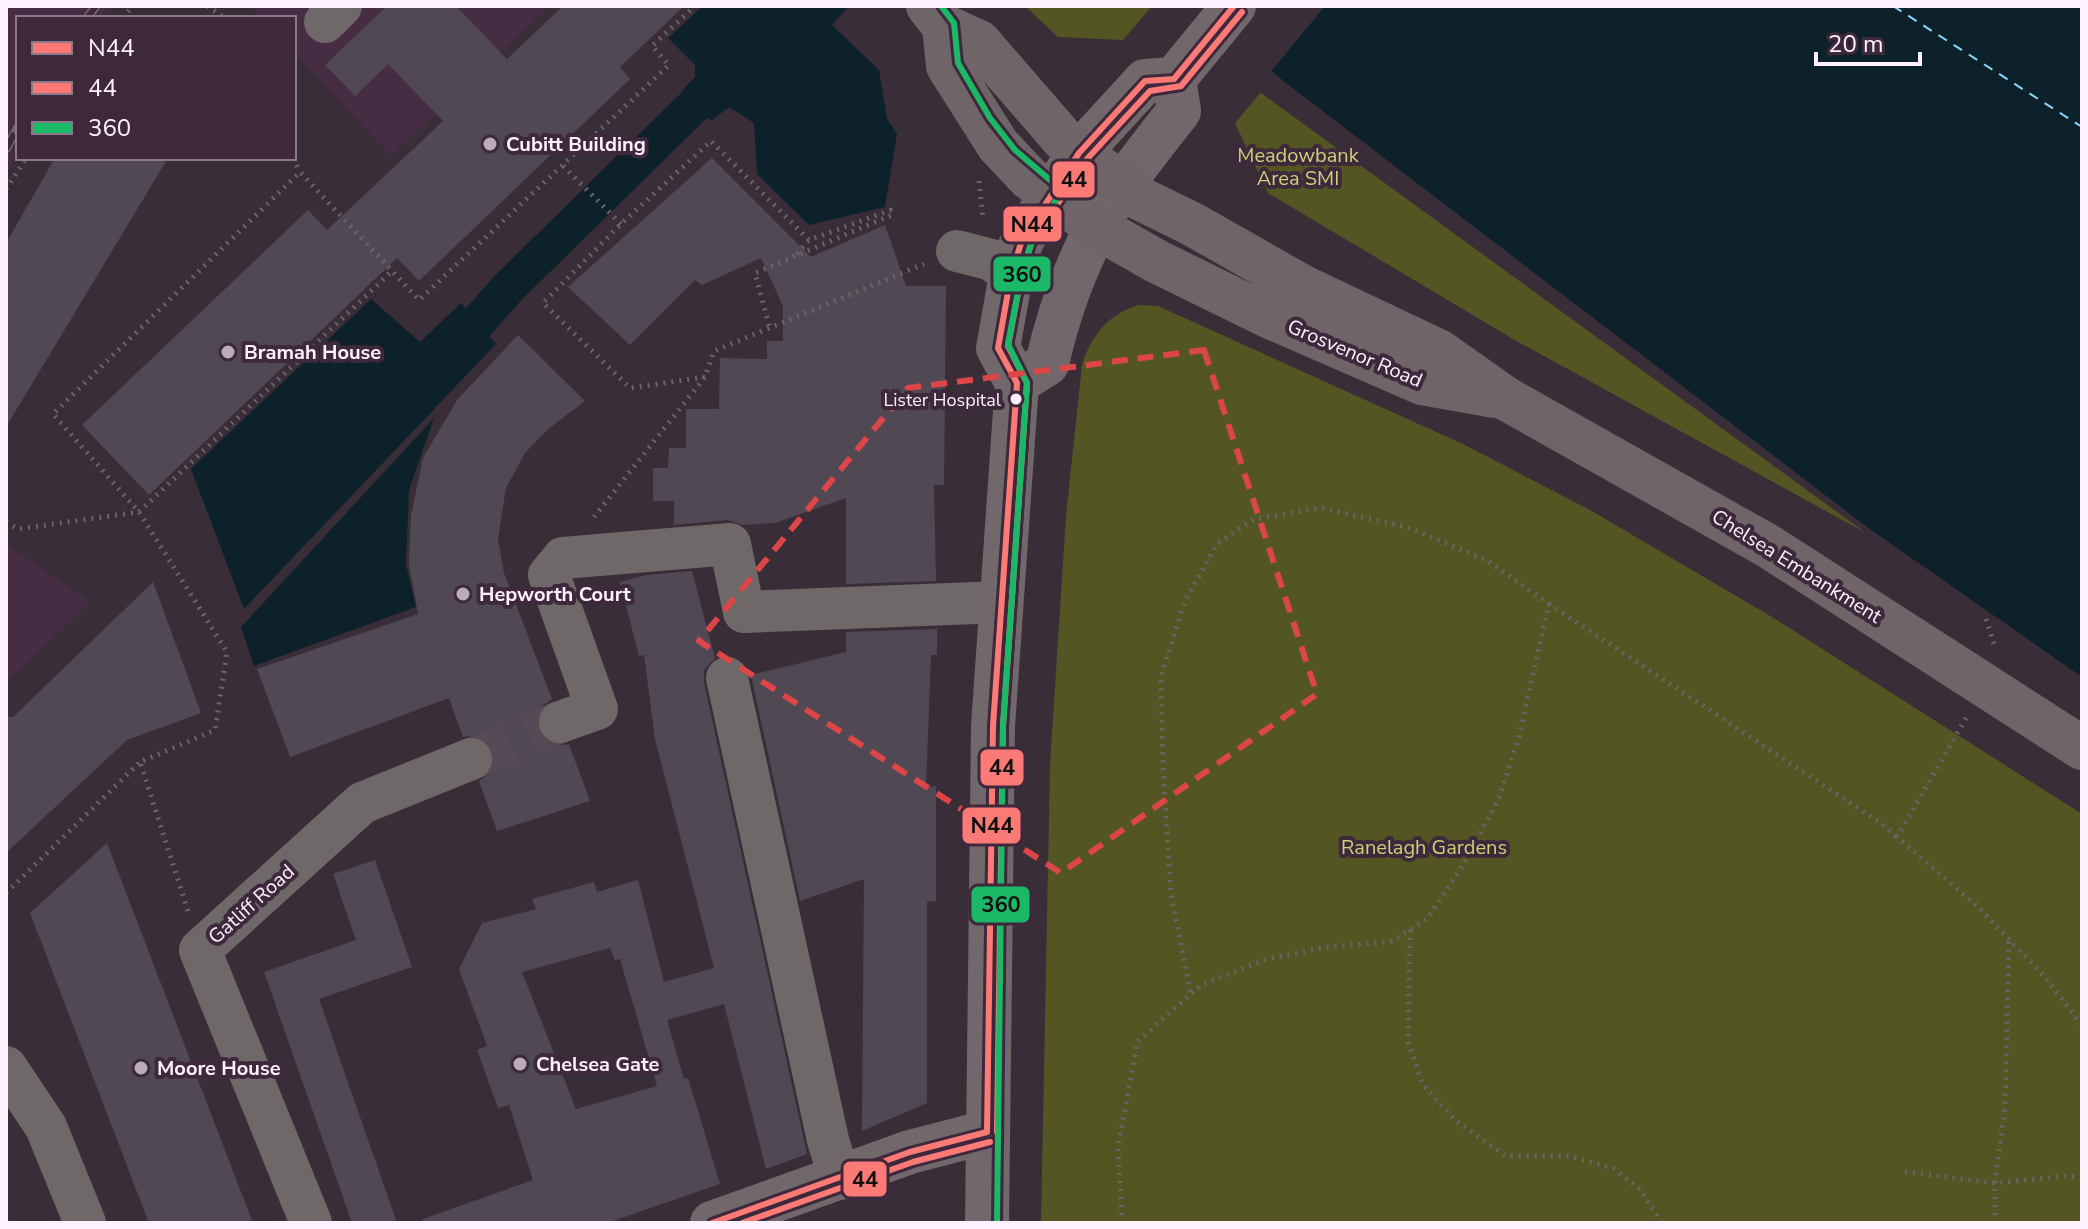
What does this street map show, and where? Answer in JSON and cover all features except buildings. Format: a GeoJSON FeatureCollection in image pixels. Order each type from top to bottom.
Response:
{"type":"FeatureCollection","features":[{"type":"Feature","properties":{"kind":"highway","name":"Grosvenor Road"},"geometry":{"type":"LineString","coordinates":[[936,16],[979,42],[1063,139],[1121,187],[1303,287],[1440,352],[1505,398]]}},
{"type":"Feature","properties":{"kind":"highway","name":"Grosvenor Road"},"geometry":{"type":"LineString","coordinates":[[936,16],[948,66],[976,114],[1008,157],[1050,194],[1096,227],[1156,261],[1268,316],[1422,383],[1505,398]]}},
{"type":"Feature","properties":{"kind":"highway","name":"Chelsea Embankment"},"geometry":{"type":"LineString","coordinates":[[1505,398],[1768,546],[2082,748]]}},
{"type":"Feature","properties":{"kind":"main road"},"geometry":{"type":"LineString","coordinates":[[987,1223],[993,726],[1017,383],[998,348],[1011,275],[1022,240],[1079,153],[1145,81],[1174,79],[1234,6]]}},
{"type":"Feature","properties":{"kind":"main road"},"geometry":{"type":"LineString","coordinates":[[1017,383],[1047,364],[1055,328],[1096,227],[1121,187],[1179,111],[1174,79]]}},
{"type":"Feature","properties":{"kind":"main road"},"geometry":{"type":"LineString","coordinates":[[712,1223],[910,1152],[987,1132]]}},
{"type":"Feature","properties":{"kind":"street"},"geometry":{"type":"LineString","coordinates":[[957,251],[992,260],[1011,275]]}},
{"type":"Feature","properties":{"kind":"street"},"geometry":{"type":"LineString","coordinates":[[579,715],[549,575],[563,558],[730,544],[744,612],[1002,602]]}},
{"type":"Feature","properties":{"kind":"street"},"geometry":{"type":"LineString","coordinates":[[727,678],[828,1140],[840,1179]]}},
{"type":"Feature","properties":{"kind":"street","name":"Gatliff Road"},"geometry":{"type":"LineString","coordinates":[[299,1219],[200,950],[362,803],[471,759]]}},
{"type":"Feature","properties":{"kind":"street"},"geometry":{"type":"LineString","coordinates":[[6,1067],[46,1127],[85,1223]]}},
{"type":"Feature","properties":{"kind":"path"},"geometry":{"type":"LineString","coordinates":[[294,160],[300,172],[419,300],[669,65],[652,46],[695,6]]}},
{"type":"Feature","properties":{"kind":"path"},"geometry":{"type":"LineString","coordinates":[[705,377],[630,388],[543,303],[621,224],[711,141],[809,240]]}},
{"type":"Feature","properties":{"kind":"path"},"geometry":{"type":"LineString","coordinates":[[6,189],[25,160]]}},
{"type":"Feature","properties":{"kind":"path"},"geometry":{"type":"LineString","coordinates":[[563,166],[621,224]]}},
{"type":"Feature","properties":{"kind":"path"},"geometry":{"type":"LineString","coordinates":[[6,893],[140,762],[215,730],[227,652],[139,512],[53,414],[300,172]]}},
{"type":"Feature","properties":{"kind":"path"},"geometry":{"type":"LineString","coordinates":[[770,329],[755,273],[892,215],[891,210],[809,240],[796,255]]}},
{"type":"Feature","properties":{"kind":"path"},"geometry":{"type":"LineString","coordinates":[[563,558],[705,377],[714,351],[957,251]]}},
{"type":"Feature","properties":{"kind":"path"},"geometry":{"type":"LineString","coordinates":[[6,522],[18,529],[139,512],[392,271]]}},
{"type":"Feature","properties":{"kind":"path"},"geometry":{"type":"LineString","coordinates":[[1191,994],[1171,894],[1161,677],[1185,601],[1217,544],[1254,519],[1321,508],[1407,527],[1488,561],[1882,824],[1978,907],[2043,975],[2082,1025]]}},
{"type":"Feature","properties":{"kind":"path"},"geometry":{"type":"LineString","coordinates":[[1122,1223],[1118,1146],[1138,1041],[1201,985],[1264,960],[1325,947],[1390,942],[1427,919],[1465,862],[1499,798],[1519,736],[1549,604]]}},
{"type":"Feature","properties":{"kind":"path"},"geometry":{"type":"LineString","coordinates":[[1986,619],[1995,647]]}},
{"type":"Feature","properties":{"kind":"path"},"geometry":{"type":"LineString","coordinates":[[1897,837],[1962,725]]}},
{"type":"Feature","properties":{"kind":"path"},"geometry":{"type":"LineString","coordinates":[[140,762],[200,950]]}},
{"type":"Feature","properties":{"kind":"path"},"geometry":{"type":"LineString","coordinates":[[1410,929],[1408,1042],[1423,1085],[1456,1121],[1506,1156],[1569,1156],[1614,1169],[1640,1189],[1662,1223]]}},
{"type":"Feature","properties":{"kind":"path"},"geometry":{"type":"LineString","coordinates":[[1995,1223],[1995,1183],[2005,1107],[2009,940]]}},
{"type":"Feature","properties":{"kind":"path"},"geometry":{"type":"LineString","coordinates":[[1905,1172],[1995,1183],[2067,1176],[2082,1178]]}},
{"type":"Feature","properties":{"kind":"highlighted area"},"geometry":{"type":"Polygon","coordinates":[[[1204,350],[1317,694],[1061,873],[699,641],[908,388],[1204,350]]]}},
{"type":"Feature","properties":{"kind":"shaded area"},"geometry":{"type":"Polygon","coordinates":[[[6,6],[110,6],[102,16],[16,16],[16,157],[6,174],[6,6]]]}},
{"type":"Feature","properties":{"kind":"shaded area"},"geometry":{"type":"Polygon","coordinates":[[[251,6],[550,6],[391,156],[296,54],[296,16],[260,16],[251,6]]]}},
{"type":"Feature","properties":{"kind":"shaded area"},"geometry":{"type":"Polygon","coordinates":[[[6,544],[91,602],[6,683],[6,544]]]}},
{"type":"Feature","properties":{"kind":"green space"},"geometry":{"type":"Polygon","coordinates":[[[1025,6],[1152,6],[1123,40],[1058,37],[1025,6]]]}},
{"type":"Feature","properties":{"kind":"green space","name":"Meadowbank Area SMI"},"geometry":{"type":"Polygon","coordinates":[[[1261,92],[1866,533],[1513,339],[1268,193],[1235,123],[1261,92]]]}},
{"type":"Feature","properties":{"kind":"green space","name":"Ranelagh Gardens"},"geometry":{"type":"Polygon","coordinates":[[[1139,305],[1158,306],[1465,445],[1590,510],[1772,617],[2082,814],[2082,1223],[1041,1223],[1050,764],[1066,516],[1082,365],[1103,327],[1119,314],[1139,305]]]}},
{"type":"Feature","properties":{"kind":"water"},"geometry":{"type":"Polygon","coordinates":[[[703,6],[849,6],[832,25],[879,70],[887,119],[897,134],[885,207],[809,225],[757,174],[754,123],[729,107],[712,120],[689,113],[681,92],[695,77],[695,65],[668,38],[703,6]]]}},
{"type":"Feature","properties":{"kind":"water"},"geometry":{"type":"Polygon","coordinates":[[[1195,6],[2082,6],[2082,677],[1867,527],[1286,83],[1195,6]]]}},
{"type":"Feature","properties":{"kind":"water"},"geometry":{"type":"Polygon","coordinates":[[[371,299],[420,342],[461,303],[496,344],[244,609],[191,469],[371,299]]]}},
{"type":"Feature","properties":{"kind":"water"},"geometry":{"type":"Polygon","coordinates":[[[434,418],[409,490],[406,564],[416,607],[254,666],[241,627],[434,418]]]}},
{"type":"Feature","properties":{"kind":"pier"},"geometry":{"type":"Polygon","coordinates":[[[1191,6],[1325,6],[1269,74],[1191,6]]]}},
{"type":"Feature","properties":{"kind":"waterway"},"geometry":{"type":"LineString","coordinates":[[477,323],[508,288],[722,78]]}},
{"type":"Feature","properties":{"kind":"ferry route"},"geometry":{"type":"LineString","coordinates":[[1893,6],[2082,127]]}},
{"type":"Feature","properties":{"kind":"tunnel"},"geometry":{"type":"LineString","coordinates":[[471,759],[560,722]]}},
{"type":"Feature","properties":{"kind":"railway"},"geometry":{"type":"LineString","coordinates":[[88,16],[96,6]]}},
{"type":"Feature","properties":{"kind":"railway"},"geometry":{"type":"LineString","coordinates":[[6,149],[16,131]]}},
{"type":"Feature","properties":{"kind":"transit line","name":"360"},"geometry":{"type":"LineString","coordinates":[[941,6],[954,23],[958,63],[990,118],[1015,150],[1057,186],[1060,193],[1031,244],[1008,344],[1027,383],[1003,726],[997,1223]]}},
{"type":"Feature","properties":{"kind":"transit line","name":"N44"},"geometry":{"type":"LineString","coordinates":[[987,1132],[993,726],[1017,383],[998,348],[1011,275],[1022,240],[1079,153],[1145,81],[1174,79],[1234,6]]}},
{"type":"Feature","properties":{"kind":"transit line","name":"44"},"geometry":{"type":"LineString","coordinates":[[997,1132],[1003,726],[1027,383],[1008,346],[1021,277],[1031,244],[1087,159],[1150,91],[1181,86],[1242,12]]}},
{"type":"Feature","properties":{"kind":"transit line","name":"N44"},"geometry":{"type":"LineString","coordinates":[[712,1223],[910,1152],[987,1132]]}},
{"type":"Feature","properties":{"kind":"transit line","name":"44"},"geometry":{"type":"LineString","coordinates":[[742,1223],[913,1162],[990,1142]]}},
{"type":"Feature","properties":{"kind":"place","name":"Cubitt Building"},"geometry":{"type":"Point","coordinates":[490,144]}},
{"type":"Feature","properties":{"kind":"place","name":"Bramah House"},"geometry":{"type":"Point","coordinates":[228,352]}},
{"type":"Feature","properties":{"kind":"place","name":"Lister Hospital"},"geometry":{"type":"Point","coordinates":[1016,399]}},
{"type":"Feature","properties":{"kind":"place","name":"Hepworth Court"},"geometry":{"type":"Point","coordinates":[463,594]}},
{"type":"Feature","properties":{"kind":"place","name":"Chelsea Gate"},"geometry":{"type":"Point","coordinates":[520,1064]}},
{"type":"Feature","properties":{"kind":"place","name":"Moore House"},"geometry":{"type":"Point","coordinates":[141,1068]}}]}
